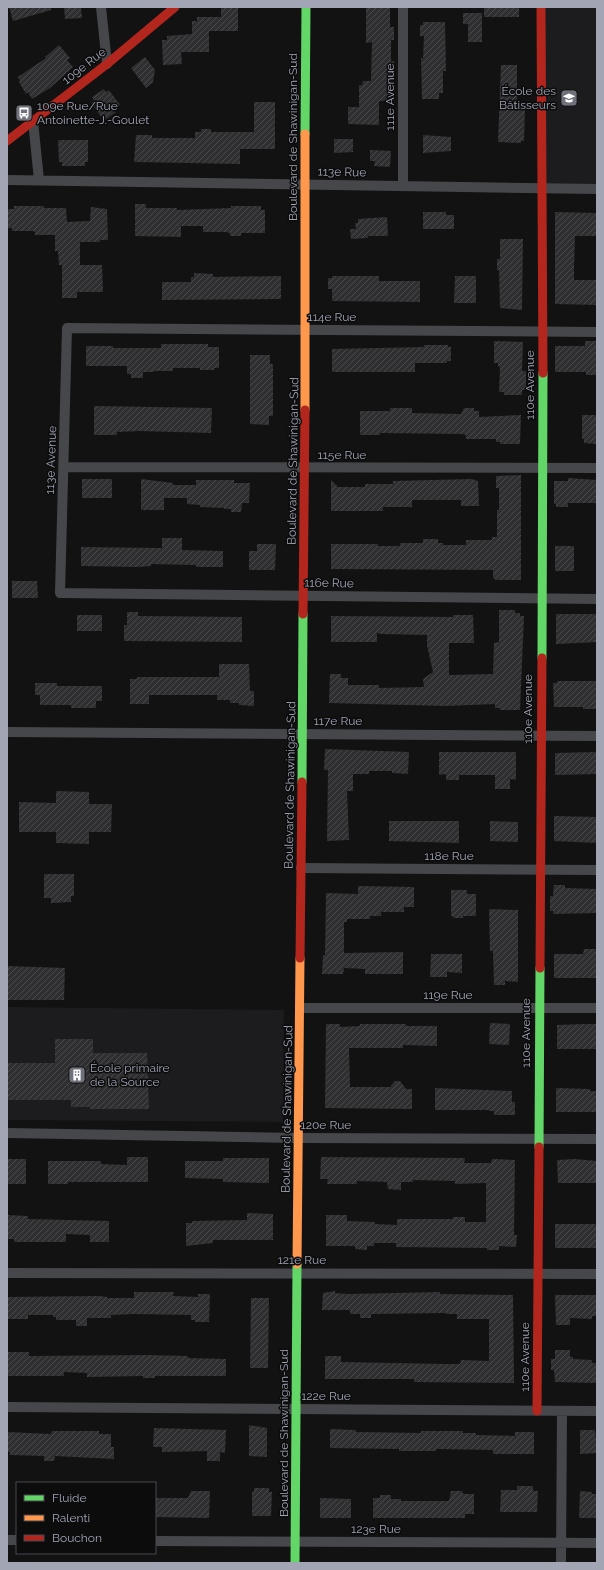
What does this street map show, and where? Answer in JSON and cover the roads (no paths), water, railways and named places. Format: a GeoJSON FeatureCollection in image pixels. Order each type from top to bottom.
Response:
{"type":"FeatureCollection","features":[{"type":"Feature","properties":{"kind":"street"},"geometry":{"type":"LineString","coordinates":[[101,7],[107,64]]}},
{"type":"Feature","properties":{"kind":"street","name":"109e Rue"},"geometry":{"type":"LineString","coordinates":[[7,141],[107,64],[175,7]]}},
{"type":"Feature","properties":{"kind":"street","name":"Boulevard de Shawinigan-Sud"},"geometry":{"type":"LineString","coordinates":[[295,1563],[306,330],[304,185],[306,7]]}},
{"type":"Feature","properties":{"kind":"street","name":"111e Avenue"},"geometry":{"type":"LineString","coordinates":[[403,7],[403,186]]}},
{"type":"Feature","properties":{"kind":"street","name":"110e Avenue"},"geometry":{"type":"LineString","coordinates":[[537,1411],[543,468],[540,189],[541,7]]}},
{"type":"Feature","properties":{"kind":"street"},"geometry":{"type":"LineString","coordinates":[[33,121],[39,180]]}},
{"type":"Feature","properties":{"kind":"street","name":"113e Rue"},"geometry":{"type":"LineString","coordinates":[[7,180],[597,190]]}},
{"type":"Feature","properties":{"kind":"street","name":"114e Rue"},"geometry":{"type":"LineString","coordinates":[[67,328],[597,332]]}},
{"type":"Feature","properties":{"kind":"street","name":"113e Avenue"},"geometry":{"type":"LineString","coordinates":[[60,593],[67,328]]}},
{"type":"Feature","properties":{"kind":"street","name":"115e Rue"},"geometry":{"type":"LineString","coordinates":[[64,467],[597,468]]}},
{"type":"Feature","properties":{"kind":"street","name":"116e Rue"},"geometry":{"type":"LineString","coordinates":[[60,593],[597,599]]}},
{"type":"Feature","properties":{"kind":"street","name":"117e Rue"},"geometry":{"type":"LineString","coordinates":[[7,732],[597,736]]}},
{"type":"Feature","properties":{"kind":"street","name":"118e Rue"},"geometry":{"type":"LineString","coordinates":[[301,868],[597,870]]}},
{"type":"Feature","properties":{"kind":"street","name":"119e Rue"},"geometry":{"type":"LineString","coordinates":[[300,1008],[597,1008]]}},
{"type":"Feature","properties":{"kind":"street","name":"120e Rue"},"geometry":{"type":"LineString","coordinates":[[7,1133],[298,1138],[597,1139]]}},
{"type":"Feature","properties":{"kind":"street","name":"121e Rue"},"geometry":{"type":"LineString","coordinates":[[7,1273],[597,1274]]}},
{"type":"Feature","properties":{"kind":"street","name":"122e Rue"},"geometry":{"type":"LineString","coordinates":[[7,1407],[597,1411]]}},
{"type":"Feature","properties":{"kind":"street"},"geometry":{"type":"LineString","coordinates":[[561,1563],[562,1411]]}},
{"type":"Feature","properties":{"kind":"street","name":"123e Rue"},"geometry":{"type":"LineString","coordinates":[[156,1541],[597,1544]]}},
{"type":"Feature","properties":{"kind":"place","name":"École des Bâtisseurs"},"geometry":{"type":"Point","coordinates":[569,98]}},
{"type":"Feature","properties":{"kind":"place","name":"109e Rue/Rue Antoinette-J.-Goulet"},"geometry":{"type":"Point","coordinates":[24,113]}},
{"type":"Feature","properties":{"kind":"place","name":"École primaire de la Source"},"geometry":{"type":"Point","coordinates":[77,1075]}}]}
